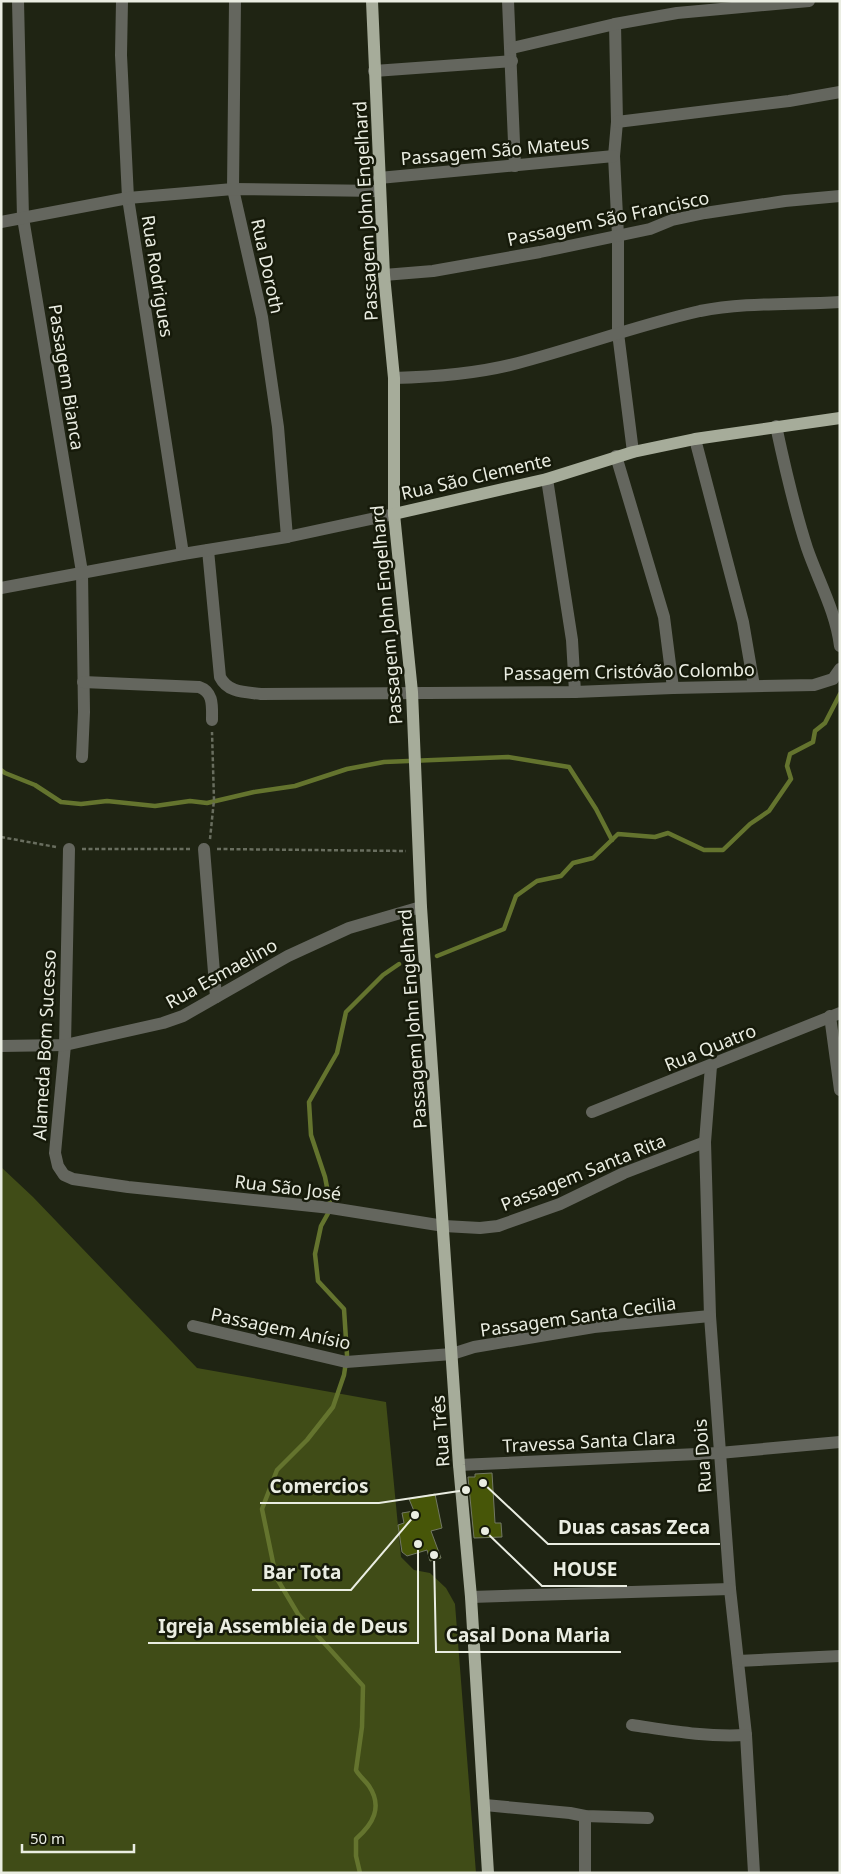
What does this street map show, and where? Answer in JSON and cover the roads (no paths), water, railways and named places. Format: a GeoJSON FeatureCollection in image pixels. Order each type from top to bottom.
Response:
{"type":"FeatureCollection","features":[{"type":"Feature","properties":{"kind":"main road","name":"Passagem John Engelhard"},"geometry":{"type":"LineString","coordinates":[[372,1],[384,275],[394,378],[394,514],[412,692],[421,907],[444,1226]]}},
{"type":"Feature","properties":{"kind":"main road","name":"Rua São Clemente"},"geometry":{"type":"LineString","coordinates":[[394,514],[547,479],[633,452],[695,439],[840,418]]}},
{"type":"Feature","properties":{"kind":"main road","name":"Rua Três"},"geometry":{"type":"LineString","coordinates":[[444,1226],[471,1597],[488,1873]]}},
{"type":"Feature","properties":{"kind":"street","name":"Passagem Bianca"},"geometry":{"type":"LineString","coordinates":[[18,1],[23,218],[82,572],[82,758]]}},
{"type":"Feature","properties":{"kind":"street","name":"Rua Rodrigues"},"geometry":{"type":"LineString","coordinates":[[122,1],[121,55],[128,198],[183,554]]}},
{"type":"Feature","properties":{"kind":"street","name":"Rua Doroth"},"geometry":{"type":"LineString","coordinates":[[235,1],[233,189],[262,317],[278,427],[287,537]]}},
{"type":"Feature","properties":{"kind":"street"},"geometry":{"type":"LineString","coordinates":[[508,1],[512,55],[515,166]]}},
{"type":"Feature","properties":{"kind":"street"},"geometry":{"type":"LineString","coordinates":[[374,71],[512,55],[615,24],[677,13],[809,1]]}},
{"type":"Feature","properties":{"kind":"street"},"geometry":{"type":"LineString","coordinates":[[615,24],[617,122],[614,156],[618,236],[618,334],[633,452]]}},
{"type":"Feature","properties":{"kind":"street"},"geometry":{"type":"LineString","coordinates":[[617,122],[789,101],[840,92]]}},
{"type":"Feature","properties":{"kind":"street","name":"Passagem São Mateus"},"geometry":{"type":"LineString","coordinates":[[380,178],[614,156]]}},
{"type":"Feature","properties":{"kind":"street"},"geometry":{"type":"LineString","coordinates":[[1,222],[128,198],[233,189],[380,191]]}},
{"type":"Feature","properties":{"kind":"street","name":"Passagem São Francisco"},"geometry":{"type":"LineString","coordinates":[[384,275],[433,271],[618,236],[650,229],[672,220],[698,215],[785,201],[840,196]]}},
{"type":"Feature","properties":{"kind":"street"},"geometry":{"type":"LineString","coordinates":[[394,378],[431,377],[516,364],[618,334],[718,308],[840,302]]}},
{"type":"Feature","properties":{"kind":"street"},"geometry":{"type":"LineString","coordinates":[[776,426],[789,490],[840,646]]}},
{"type":"Feature","properties":{"kind":"street"},"geometry":{"type":"LineString","coordinates":[[695,439],[743,622],[754,686]]}},
{"type":"Feature","properties":{"kind":"street"},"geometry":{"type":"LineString","coordinates":[[616,456],[664,617],[673,688]]}},
{"type":"Feature","properties":{"kind":"street"},"geometry":{"type":"LineString","coordinates":[[547,479],[572,640],[575,692]]}},
{"type":"Feature","properties":{"kind":"street","name":"Rua São Clemente"},"geometry":{"type":"LineString","coordinates":[[1,588],[82,572],[287,537],[394,514]]}},
{"type":"Feature","properties":{"kind":"street","name":"Passagem Cristóvão Colombo"},"geometry":{"type":"LineString","coordinates":[[208,550],[220,677],[224,684],[236,692],[261,694],[575,692],[814,685],[833,678],[840,669]]}},
{"type":"Feature","properties":{"kind":"street"},"geometry":{"type":"LineString","coordinates":[[83,682],[199,687],[205,689],[210,696],[212,720]]}},
{"type":"Feature","properties":{"kind":"street"},"geometry":{"type":"LineString","coordinates":[[207,844],[216,997]]}},
{"type":"Feature","properties":{"kind":"street","name":"Alameda Bom Sucesso"},"geometry":{"type":"LineString","coordinates":[[69,849],[65,1045],[55,1153],[58,1166],[64,1175],[73,1179],[128,1187]]}},
{"type":"Feature","properties":{"kind":"street","name":"Rua Esmaelino"},"geometry":{"type":"LineString","coordinates":[[1,1046],[65,1045],[163,1024],[183,1016],[288,956],[349,928],[421,907]]}},
{"type":"Feature","properties":{"kind":"street"},"geometry":{"type":"LineString","coordinates":[[835,1014],[840,1090]]}},
{"type":"Feature","properties":{"kind":"street","name":"Rua Quatro"},"geometry":{"type":"LineString","coordinates":[[592,1112],[711,1066],[835,1014]]}},
{"type":"Feature","properties":{"kind":"street","name":"Rua Dois"},"geometry":{"type":"LineString","coordinates":[[711,1066],[705,1142],[710,1316],[730,1588],[746,1735],[754,1873]]}},
{"type":"Feature","properties":{"kind":"street","name":"Passagem Santa Rita"},"geometry":{"type":"LineString","coordinates":[[444,1226],[480,1228],[498,1226],[560,1204],[624,1172],[705,1142]]}},
{"type":"Feature","properties":{"kind":"street","name":"Rua São José"},"geometry":{"type":"LineString","coordinates":[[128,1187],[331,1208],[444,1226]]}},
{"type":"Feature","properties":{"kind":"street","name":"Passagem Santa Cecilia"},"geometry":{"type":"LineString","coordinates":[[452,1354],[474,1347],[594,1327],[710,1316]]}},
{"type":"Feature","properties":{"kind":"street","name":"Passagem Anísio"},"geometry":{"type":"LineString","coordinates":[[194,1326],[346,1362],[452,1354]]}},
{"type":"Feature","properties":{"kind":"street","name":"Travessa Santa Clara"},"geometry":{"type":"LineString","coordinates":[[460,1465],[720,1453],[840,1442]]}},
{"type":"Feature","properties":{"kind":"street"},"geometry":{"type":"LineString","coordinates":[[471,1597],[730,1588]]}},
{"type":"Feature","properties":{"kind":"street"},"geometry":{"type":"LineString","coordinates":[[738,1661],[840,1656]]}},
{"type":"Feature","properties":{"kind":"street"},"geometry":{"type":"LineString","coordinates":[[632,1725],[717,1737],[746,1735]]}},
{"type":"Feature","properties":{"kind":"street"},"geometry":{"type":"LineString","coordinates":[[485,1805],[570,1812],[585,1816],[648,1818]]}},
{"type":"Feature","properties":{"kind":"street"},"geometry":{"type":"LineString","coordinates":[[585,1816],[585,1873]]}},
{"type":"Feature","properties":{"kind":"waterway"},"geometry":{"type":"LineString","coordinates":[[437,956],[504,929],[516,896],[537,881],[561,876],[573,863],[593,858],[618,834],[655,837],[668,833],[704,850],[723,850],[750,824],[769,811],[791,779],[787,766],[790,754],[813,742],[815,731],[825,723],[840,694]]}},
{"type":"Feature","properties":{"kind":"waterway"},"geometry":{"type":"LineString","coordinates":[[1,770],[35,785],[61,802],[81,804],[107,801],[155,806],[190,801],[207,803],[254,792],[295,786],[347,769],[384,762],[508,757],[569,767],[596,809],[612,840]]}},
{"type":"Feature","properties":{"kind":"waterway"},"geometry":{"type":"LineString","coordinates":[[360,1873],[356,1856],[356,1839],[371,1821],[376,1808],[369,1786],[356,1770],[362,1727],[363,1686],[298,1614],[276,1577],[262,1509],[277,1470],[307,1440],[333,1407],[344,1375],[347,1355],[344,1309],[318,1281],[315,1254],[321,1226],[331,1208],[325,1177],[311,1135],[309,1102],[337,1053],[346,1012],[383,975],[399,964]]}},
{"type":"Feature","properties":{"kind":"place","name":"Duas casas Zeca"},"geometry":{"type":"Point","coordinates":[483,1483]}},
{"type":"Feature","properties":{"kind":"place","name":"Comercios"},"geometry":{"type":"Point","coordinates":[466,1490]}},
{"type":"Feature","properties":{"kind":"place","name":"Bar Tota"},"geometry":{"type":"Point","coordinates":[415,1515]}},
{"type":"Feature","properties":{"kind":"place","name":"HOUSE"},"geometry":{"type":"Point","coordinates":[485,1531]}},
{"type":"Feature","properties":{"kind":"place","name":"Igreja Assembleia de Deus"},"geometry":{"type":"Point","coordinates":[418,1544]}},
{"type":"Feature","properties":{"kind":"place","name":"Casal Dona Maria"},"geometry":{"type":"Point","coordinates":[434,1555]}}]}
